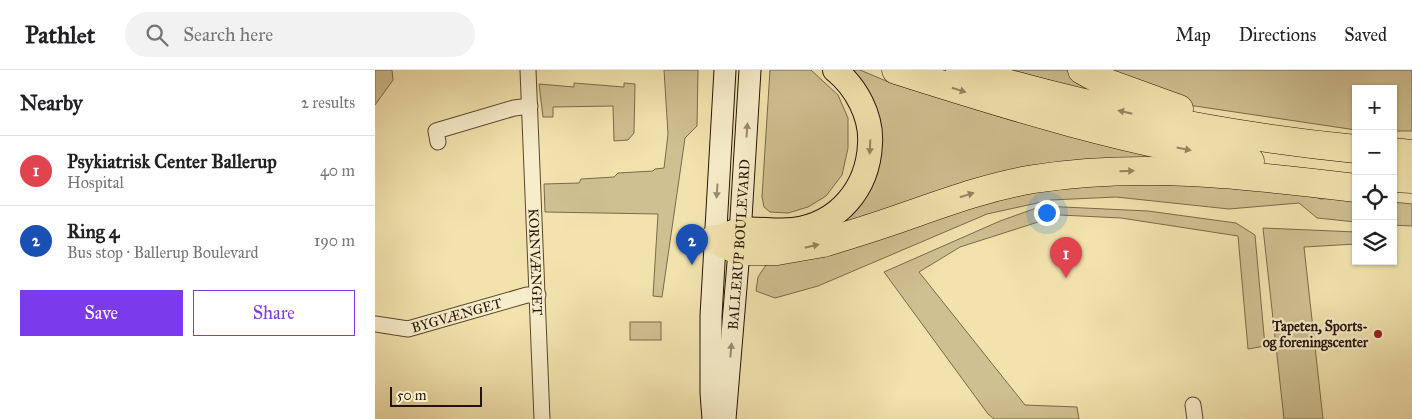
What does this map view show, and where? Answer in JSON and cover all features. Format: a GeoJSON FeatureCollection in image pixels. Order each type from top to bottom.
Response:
{"type":"FeatureCollection","features":[{"type":"Feature","properties":{"kind":"highway"},"geometry":{"type":"LineString","coordinates":[[896,70],[1036,113],[1139,140],[1229,158],[1352,174]]}},
{"type":"Feature","properties":{"kind":"highway"},"geometry":{"type":"LineString","coordinates":[[960,70],[1044,93],[1143,116],[1243,134],[1352,149]]}},
{"type":"Feature","properties":{"kind":"highway"},"geometry":{"type":"LineString","coordinates":[[1082,70],[1102,81],[1171,107],[1328,146]]}},
{"type":"Feature","properties":{"kind":"highway"},"geometry":{"type":"LineString","coordinates":[[1397,152],[1412,154]]}},
{"type":"Feature","properties":{"kind":"highway"},"geometry":{"type":"LineString","coordinates":[[714,239],[740,241],[764,252],[799,249],[823,243],[983,190],[1033,179],[1086,172],[1181,171],[1352,188]]}},
{"type":"Feature","properties":{"kind":"highway"},"geometry":{"type":"LineString","coordinates":[[1397,178],[1412,179]]}},
{"type":"Feature","properties":{"kind":"highway"},"geometry":{"type":"LineString","coordinates":[[1397,189],[1412,188]]}},
{"type":"Feature","properties":{"kind":"main road"},"geometry":{"type":"LineString","coordinates":[[740,241],[779,231],[809,227],[837,212],[859,187],[870,157],[870,128],[856,95],[835,70]]}},
{"type":"Feature","properties":{"kind":"street","name":"KORNVÆNGET"},"geometry":{"type":"LineString","coordinates":[[528,70],[542,419]]}},
{"type":"Feature","properties":{"kind":"street","name":"BALLERUP BOULEVARD"},"geometry":{"type":"LineString","coordinates":[[713,419],[710,364],[714,239],[725,70]]}},
{"type":"Feature","properties":{"kind":"street","name":"BALLERUP BOULEVARD"},"geometry":{"type":"LineString","coordinates":[[725,419],[740,241],[750,70]]}},
{"type":"Feature","properties":{"kind":"street"},"geometry":{"type":"LineString","coordinates":[[438,142],[436,131],[514,108],[530,106]]}},
{"type":"Feature","properties":{"kind":"street","name":"BYGVÆNGET"},"geometry":{"type":"LineString","coordinates":[[375,324],[408,329],[527,295],[538,295]]}},
{"type":"Feature","properties":{"kind":"shaded area"},"geometry":{"type":"Polygon","coordinates":[[[375,70],[392,70],[393,80],[375,105],[375,70]]]}},
{"type":"Feature","properties":{"kind":"shaded area"},"geometry":{"type":"Polygon","coordinates":[[[664,70],[698,70],[697,126],[685,138],[662,297],[653,296],[658,214],[545,212],[544,184],[579,183],[581,179],[614,177],[618,173],[653,171],[664,168],[668,134],[664,70]]]}},
{"type":"Feature","properties":{"kind":"shaded area"},"geometry":{"type":"Polygon","coordinates":[[[770,70],[811,70],[838,95],[848,118],[848,148],[842,175],[826,196],[808,207],[788,213],[770,212],[764,207],[762,197],[770,70]]]}},
{"type":"Feature","properties":{"kind":"shaded area"},"geometry":{"type":"Polygon","coordinates":[[[845,70],[860,70],[891,83],[1007,119],[1123,149],[1179,160],[864,223],[769,240],[869,180],[845,70]]]}},
{"type":"Feature","properties":{"kind":"shaded area"},"geometry":{"type":"Polygon","coordinates":[[[1012,70],[1069,70],[1118,99],[1012,70]]]}},
{"type":"Feature","properties":{"kind":"shaded area"},"geometry":{"type":"Polygon","coordinates":[[[1103,70],[1412,70],[1412,131],[1397,131],[1397,85],[1352,85],[1352,129],[1188,105],[1103,70]]]}},
{"type":"Feature","properties":{"kind":"shaded area"},"geometry":{"type":"Polygon","coordinates":[[[574,83],[624,87],[624,83],[635,84],[634,133],[628,140],[614,141],[613,106],[553,107],[553,117],[543,117],[539,84],[574,87],[574,83]]]}},
{"type":"Feature","properties":{"kind":"shaded area"},"geometry":{"type":"Polygon","coordinates":[[[1054,182],[1220,186],[1309,195],[1321,199],[1352,198],[1352,222],[1317,218],[1299,203],[1229,209],[1116,197],[1051,200],[987,214],[818,286],[775,298],[756,291],[758,277],[766,265],[825,251],[1054,182]]]}},
{"type":"Feature","properties":{"kind":"shaded area"},"geometry":{"type":"Polygon","coordinates":[[[1397,202],[1412,204],[1412,226],[1397,225],[1397,202]]]}},
{"type":"Feature","properties":{"kind":"shaded area"},"geometry":{"type":"Polygon","coordinates":[[[1042,206],[1148,211],[1236,223],[1255,235],[1265,346],[1248,349],[1238,236],[1121,218],[1060,215],[960,247],[919,272],[1025,405],[1077,407],[1079,419],[994,419],[988,414],[884,272],[1000,221],[1042,206]]]}},
{"type":"Feature","properties":{"kind":"shaded area"},"geometry":{"type":"Polygon","coordinates":[[[1263,228],[1352,232],[1352,244],[1304,247],[1323,419],[1284,419],[1263,228]]]}},
{"type":"Feature","properties":{"kind":"shaded area"},"geometry":{"type":"Polygon","coordinates":[[[630,322],[661,322],[661,340],[630,340],[630,322]]]}},
{"type":"Feature","properties":{"kind":"place","name":"Ring 4"},"geometry":{"type":"Point","coordinates":[692,265]}},
{"type":"Feature","properties":{"kind":"place","name":"Psykiatrisk Center Ballerup"},"geometry":{"type":"Point","coordinates":[1066,278]}},
{"type":"Feature","properties":{"kind":"place","name":"Tapeten, Sports- og foreningscenter"},"geometry":{"type":"Point","coordinates":[1378,334]}}]}
